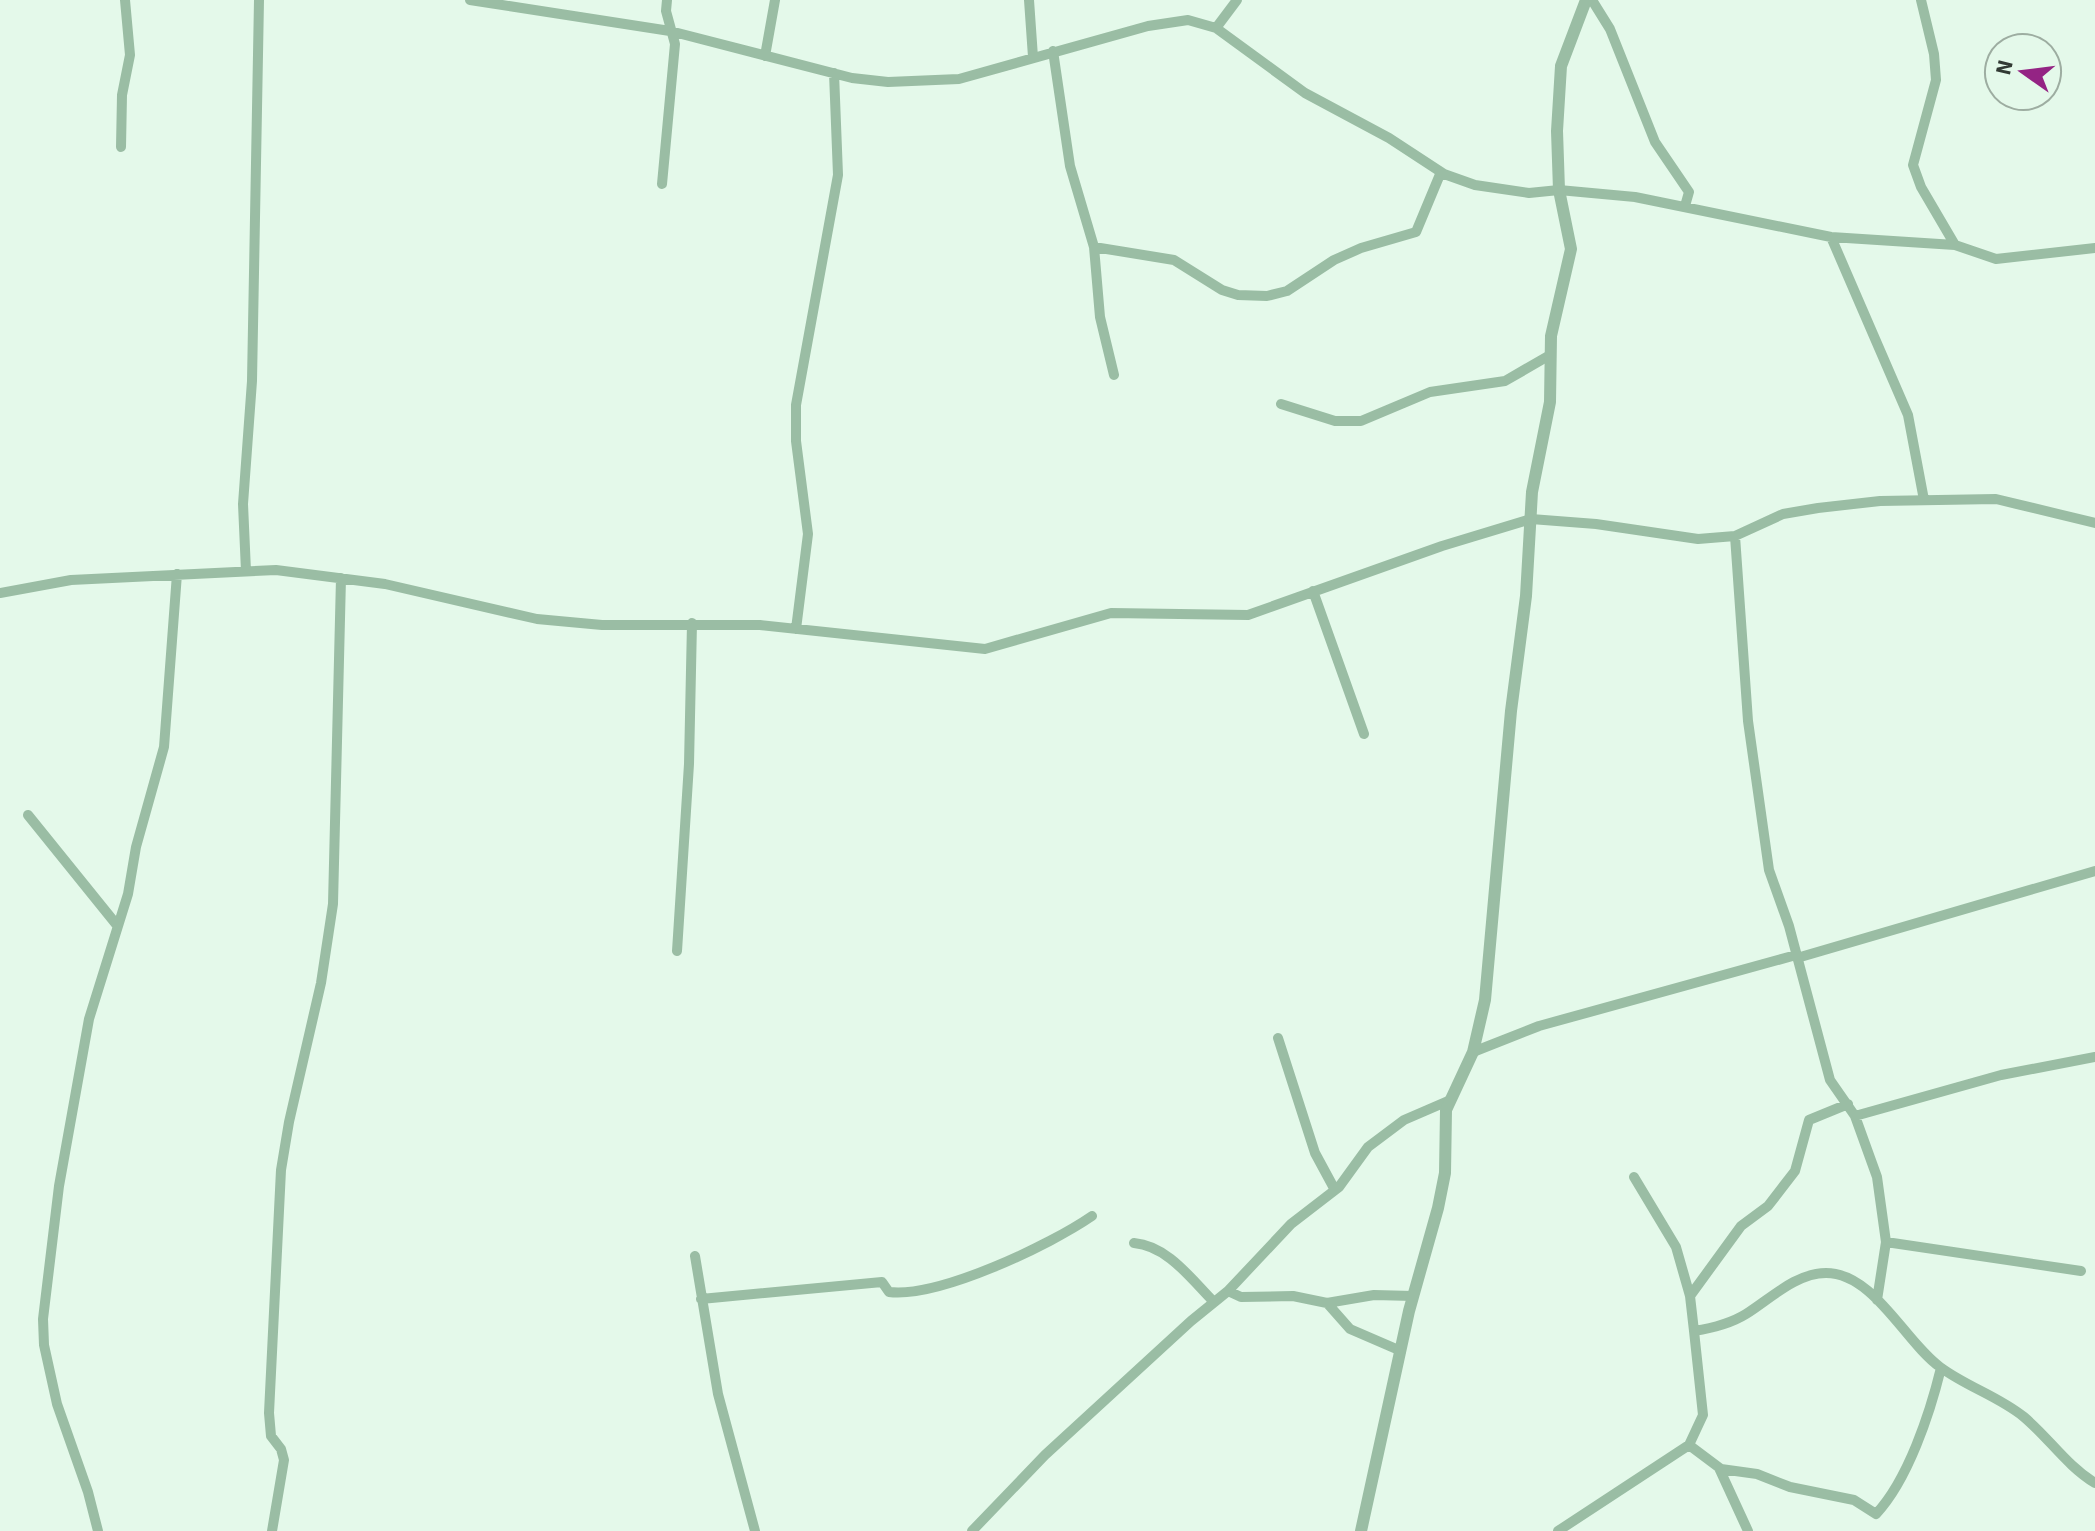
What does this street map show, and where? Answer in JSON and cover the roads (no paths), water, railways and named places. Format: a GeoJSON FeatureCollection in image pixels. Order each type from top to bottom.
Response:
{"type":"FeatureCollection","features":[{"type":"Feature","properties":{"kind":"street"},"geometry":{"type":"LineString","coordinates":[[121,147],[122,95],[130,55],[125,0]]}},
{"type":"Feature","properties":{"kind":"street"},"geometry":{"type":"LineString","coordinates":[[246,571],[243,504],[252,381],[259,0]]}},
{"type":"Feature","properties":{"kind":"street"},"geometry":{"type":"LineString","coordinates":[[470,0],[670,31],[834,73],[888,82],[959,79],[1053,51],[1180,20],[1216,28],[1275,75],[1389,138],[1441,172],[1490,187],[1529,193],[1559,190],[1685,206],[1831,237],[1955,245],[1987,258],[2014,260],[2095,248]]}},
{"type":"Feature","properties":{"kind":"street"},"geometry":{"type":"LineString","coordinates":[[662,184],[675,44],[670,31],[667,0]]}},
{"type":"Feature","properties":{"kind":"street"},"geometry":{"type":"LineString","coordinates":[[765,56],[775,0]]}},
{"type":"Feature","properties":{"kind":"street"},"geometry":{"type":"LineString","coordinates":[[1029,0],[1033,57]]}},
{"type":"Feature","properties":{"kind":"street"},"geometry":{"type":"LineString","coordinates":[[1216,28],[1237,0]]}},
{"type":"Feature","properties":{"kind":"street"},"geometry":{"type":"LineString","coordinates":[[1361,1531],[1413,1296],[1445,1173],[1443,1123],[1448,1101],[1473,1052],[1492,944],[1500,822],[1532,492],[1550,402],[1550,355],[1571,249],[1559,190],[1557,131],[1561,66],[1589,0]]}},
{"type":"Feature","properties":{"kind":"street"},"geometry":{"type":"LineString","coordinates":[[1589,0],[1610,29],[1655,142],[1689,192],[1685,206]]}},
{"type":"Feature","properties":{"kind":"street"},"geometry":{"type":"LineString","coordinates":[[1921,0],[1934,54],[1936,80],[1913,165],[1921,187],[1955,245]]}},
{"type":"Feature","properties":{"kind":"street"},"geometry":{"type":"LineString","coordinates":[[1053,51],[1073,184],[1094,247],[1100,317],[1114,375]]}},
{"type":"Feature","properties":{"kind":"street"},"geometry":{"type":"LineString","coordinates":[[796,629],[808,534],[796,441],[796,405],[838,175],[834,73]]}},
{"type":"Feature","properties":{"kind":"street"},"geometry":{"type":"LineString","coordinates":[[1094,247],[1174,260],[1222,290],[1238,295],[1278,295],[1347,254],[1416,232],[1441,172]]}},
{"type":"Feature","properties":{"kind":"street"},"geometry":{"type":"LineString","coordinates":[[1831,237],[1908,415],[1924,500]]}},
{"type":"Feature","properties":{"kind":"street"},"geometry":{"type":"LineString","coordinates":[[1281,404],[1335,421],[1361,421],[1430,392],[1505,381],[1550,355]]}},
{"type":"Feature","properties":{"kind":"street"},"geometry":{"type":"LineString","coordinates":[[0,593],[71,580],[276,570],[385,584],[537,619],[602,625],[692,623],[796,629],[985,649],[1111,613],[1248,615],[1442,546],[1531,519],[1596,524],[1682,538],[1735,536],[1783,514],[1880,501],[1924,500],[2018,501],[2095,523]]}},
{"type":"Feature","properties":{"kind":"street"},"geometry":{"type":"LineString","coordinates":[[1735,536],[1748,721],[1766,857],[1830,1080],[1855,1116],[1877,1177],[1886,1242],[1877,1300]]}},
{"type":"Feature","properties":{"kind":"street"},"geometry":{"type":"LineString","coordinates":[[98,1531],[88,1492],[57,1404],[44,1345],[43,1319],[73,1094],[89,1019],[116,924],[131,884],[136,847],[164,747],[177,574]]}},
{"type":"Feature","properties":{"kind":"street"},"geometry":{"type":"LineString","coordinates":[[272,1531],[284,1460],[271,1436],[269,1413],[281,1170],[321,983],[333,904],[340,753],[337,631],[341,578]]}},
{"type":"Feature","properties":{"kind":"street"},"geometry":{"type":"LineString","coordinates":[[1313,591],[1364,734]]}},
{"type":"Feature","properties":{"kind":"street"},"geometry":{"type":"LineString","coordinates":[[677,951],[689,764],[692,623]]}},
{"type":"Feature","properties":{"kind":"street"},"geometry":{"type":"LineString","coordinates":[[28,815],[116,924]]}},
{"type":"Feature","properties":{"kind":"street"},"geometry":{"type":"LineString","coordinates":[[1473,1052],[1539,1026],[1796,957],[2095,871]]}},
{"type":"Feature","properties":{"kind":"street"},"geometry":{"type":"LineString","coordinates":[[1278,1038],[1315,1153],[1335,1190]]}},
{"type":"Feature","properties":{"kind":"street"},"geometry":{"type":"LineString","coordinates":[[1855,1116],[2001,1075],[2095,1057]]}},
{"type":"Feature","properties":{"kind":"street"},"geometry":{"type":"LineString","coordinates":[[972,1531],[1045,1455],[1228,1291],[1291,1224],[1335,1190],[1360,1154],[1404,1120],[1448,1101]]}},
{"type":"Feature","properties":{"kind":"street"},"geometry":{"type":"LineString","coordinates":[[1690,1296],[1714,1267],[1736,1232],[1768,1206],[1795,1171],[1807,1122],[1848,1104]]}},
{"type":"Feature","properties":{"kind":"street"},"geometry":{"type":"LineString","coordinates":[[1558,1531],[1689,1445],[1703,1415],[1690,1296],[1676,1247],[1634,1177]]}},
{"type":"Feature","properties":{"kind":"street"},"geometry":{"type":"LineString","coordinates":[[701,1299],[882,1282],[889,1292],[905,1294],[932,1289],[1063,1236],[1092,1216]]}},
{"type":"Feature","properties":{"kind":"street"},"geometry":{"type":"LineString","coordinates":[[1886,1242],[2081,1271]]}},
{"type":"Feature","properties":{"kind":"street"},"geometry":{"type":"LineString","coordinates":[[1134,1243],[1151,1245],[1162,1251],[1214,1302]]}},
{"type":"Feature","properties":{"kind":"street"},"geometry":{"type":"LineString","coordinates":[[695,1256],[718,1394],[755,1531]]}},
{"type":"Feature","properties":{"kind":"street"},"geometry":{"type":"LineString","coordinates":[[1694,1331],[1731,1322],[1785,1287],[1825,1273],[1852,1279],[1877,1300],[1917,1348],[1941,1368],[2025,1418],[2070,1464],[2095,1483]]}},
{"type":"Feature","properties":{"kind":"street"},"geometry":{"type":"LineString","coordinates":[[1228,1291],[1241,1297],[1293,1296],[1327,1303],[1374,1295],[1413,1296]]}},
{"type":"Feature","properties":{"kind":"street"},"geometry":{"type":"LineString","coordinates":[[1327,1303],[1350,1329],[1401,1351]]}},
{"type":"Feature","properties":{"kind":"street"},"geometry":{"type":"LineString","coordinates":[[1719,1468],[1757,1474],[1790,1487],[1854,1500],[1876,1514],[1894,1489],[1927,1425],[1941,1368]]}},
{"type":"Feature","properties":{"kind":"street"},"geometry":{"type":"LineString","coordinates":[[1689,1445],[1719,1468],[1748,1531]]}}]}
